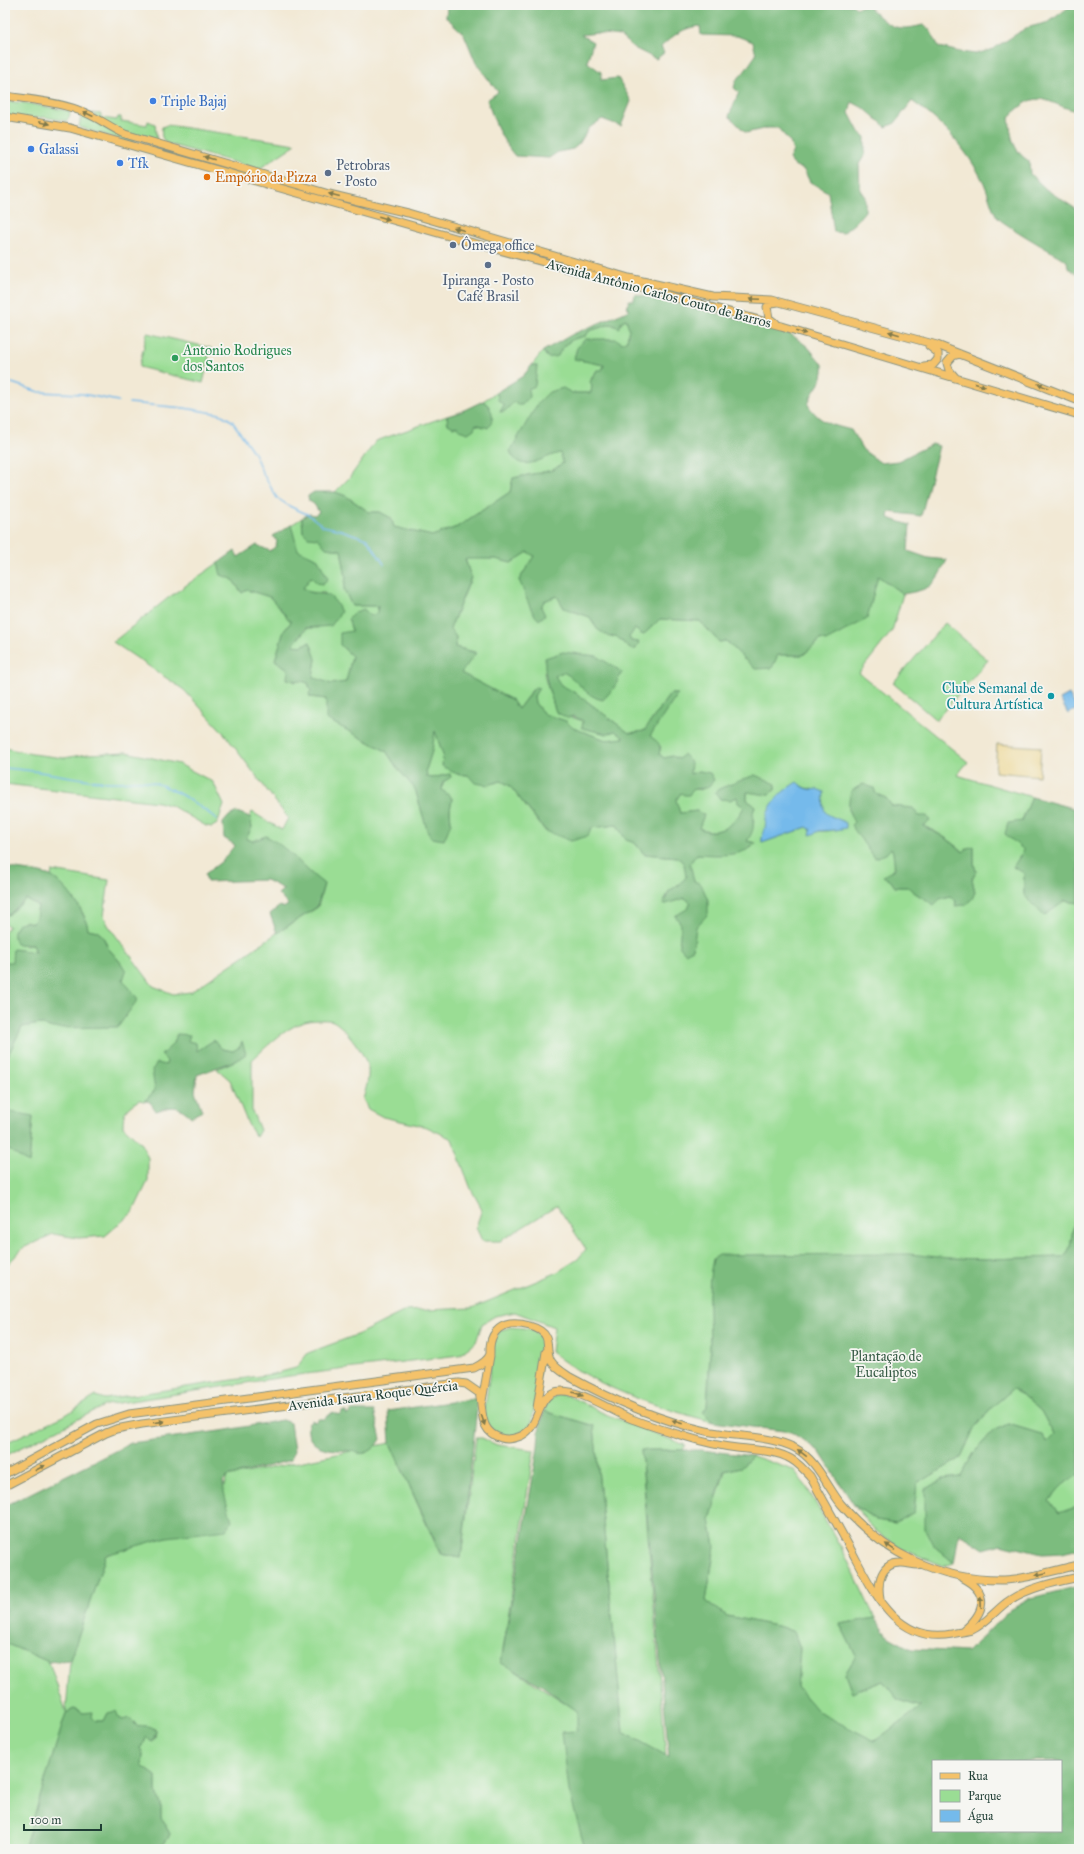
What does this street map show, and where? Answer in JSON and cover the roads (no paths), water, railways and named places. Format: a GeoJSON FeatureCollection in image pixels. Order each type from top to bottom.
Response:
{"type":"FeatureCollection","features":[{"type":"Feature","properties":{"kind":"main road","name":"Avenida Antônio Carlos Couto de Barros"},"geometry":{"type":"LineString","coordinates":[[5,96],[77,109],[90,114],[113,129],[132,136],[329,194],[408,213],[629,278],[713,297],[772,300],[918,340],[960,354],[1079,401]]}},
{"type":"Feature","properties":{"kind":"main road","name":"Avenida Antônio Carlos Couto de Barros"},"geometry":{"type":"LineString","coordinates":[[5,117],[70,128],[508,252],[781,326],[1079,414]]}},
{"type":"Feature","properties":{"kind":"main road"},"geometry":{"type":"LineString","coordinates":[[780,302],[772,303],[767,307],[767,313],[768,318],[781,326]]}},
{"type":"Feature","properties":{"kind":"main road"},"geometry":{"type":"LineString","coordinates":[[914,365],[933,365],[938,359],[938,353],[936,350],[918,340]]}},
{"type":"Feature","properties":{"kind":"main road"},"geometry":{"type":"LineString","coordinates":[[955,377],[949,370],[947,363],[953,356],[960,354]]}},
{"type":"Feature","properties":{"kind":"main road"},"geometry":{"type":"LineString","coordinates":[[511,1324],[534,1327],[540,1330],[546,1338],[546,1350],[533,1428],[524,1436],[509,1440],[500,1438],[491,1433],[484,1426],[481,1416],[490,1346],[496,1330],[511,1324]]}},
{"type":"Feature","properties":{"kind":"main road"},"geometry":{"type":"LineString","coordinates":[[546,1350],[552,1363],[569,1376],[603,1393],[654,1414],[706,1431],[781,1443],[796,1449],[816,1467],[841,1504],[874,1536],[922,1566]]}},
{"type":"Feature","properties":{"kind":"main road","name":"Avenida Isaura Roque Quércia"},"geometry":{"type":"LineString","coordinates":[[5,1474],[97,1424],[111,1418],[150,1411],[267,1395],[463,1371],[482,1365],[490,1354]]}},
{"type":"Feature","properties":{"kind":"main road","name":"Avenida Isaura Roque Quércia"},"geometry":{"type":"LineString","coordinates":[[5,1486],[106,1433],[116,1429],[142,1424],[459,1383],[466,1384],[474,1388],[479,1393],[482,1402]]}},
{"type":"Feature","properties":{"kind":"main road"},"geometry":{"type":"LineString","coordinates":[[536,1417],[549,1395],[556,1391],[564,1391],[587,1398],[628,1417],[687,1437],[720,1445],[778,1453],[788,1457],[810,1476],[888,1612],[902,1624],[923,1634],[941,1636],[971,1630],[983,1623],[1000,1607],[1022,1594],[1044,1586],[1079,1577]]}},
{"type":"Feature","properties":{"kind":"main road"},"geometry":{"type":"LineString","coordinates":[[881,1602],[878,1586],[879,1580],[886,1569],[898,1563],[922,1566],[958,1576],[1004,1580],[1025,1578],[1079,1565]]}},
{"type":"Feature","properties":{"kind":"main road"},"geometry":{"type":"LineString","coordinates":[[958,1576],[974,1586],[982,1599],[981,1610],[976,1619],[961,1632]]}},
{"type":"Feature","properties":{"kind":"water"},"geometry":{"type":"Polygon","coordinates":[[[1069,694],[1077,709],[1068,714],[1060,699],[1069,694]]]}},
{"type":"Feature","properties":{"kind":"water"},"geometry":{"type":"Polygon","coordinates":[[[797,782],[806,788],[817,789],[824,792],[825,811],[827,814],[846,823],[846,828],[819,831],[810,835],[811,830],[807,827],[762,843],[768,812],[782,793],[797,782]]]}},
{"type":"Feature","properties":{"kind":"waterway"},"geometry":{"type":"LineString","coordinates":[[12,383],[39,392],[82,394],[118,401]]}},
{"type":"Feature","properties":{"kind":"waterway"},"geometry":{"type":"LineString","coordinates":[[129,403],[184,408],[220,414],[232,421],[254,453],[262,472],[277,498],[289,506],[309,515],[323,526],[341,530],[367,539],[384,564]]}},
{"type":"Feature","properties":{"kind":"waterway"},"geometry":{"type":"LineString","coordinates":[[5,768],[28,770],[104,782],[144,781],[153,783],[173,790],[201,807],[217,819]]}},
{"type":"Feature","properties":{"kind":"place","name":"Triple Bajaj"},"geometry":{"type":"Point","coordinates":[153,101]}},
{"type":"Feature","properties":{"kind":"place","name":"Galassi"},"geometry":{"type":"Point","coordinates":[31,149]}},
{"type":"Feature","properties":{"kind":"place","name":"Tfk"},"geometry":{"type":"Point","coordinates":[120,163]}},
{"type":"Feature","properties":{"kind":"place","name":"Petrobras - Posto"},"geometry":{"type":"Point","coordinates":[328,173]}},
{"type":"Feature","properties":{"kind":"place","name":"Empório da Pizza"},"geometry":{"type":"Point","coordinates":[207,177]}},
{"type":"Feature","properties":{"kind":"place","name":"Ômega office"},"geometry":{"type":"Point","coordinates":[453,245]}},
{"type":"Feature","properties":{"kind":"place","name":"Ipiranga - Posto Café Brasil"},"geometry":{"type":"Point","coordinates":[488,265]}},
{"type":"Feature","properties":{"kind":"place","name":"Antonio Rodrigues dos Santos"},"geometry":{"type":"Point","coordinates":[175,358]}},
{"type":"Feature","properties":{"kind":"place","name":"Clube Semanal de Cultura Artística"},"geometry":{"type":"Point","coordinates":[1051,696]}},
{"type":"Feature","properties":{"kind":"park label","name":"Plantação de Eucaliptos"},"geometry":{"type":"Point","coordinates":[886,1364]}}]}
